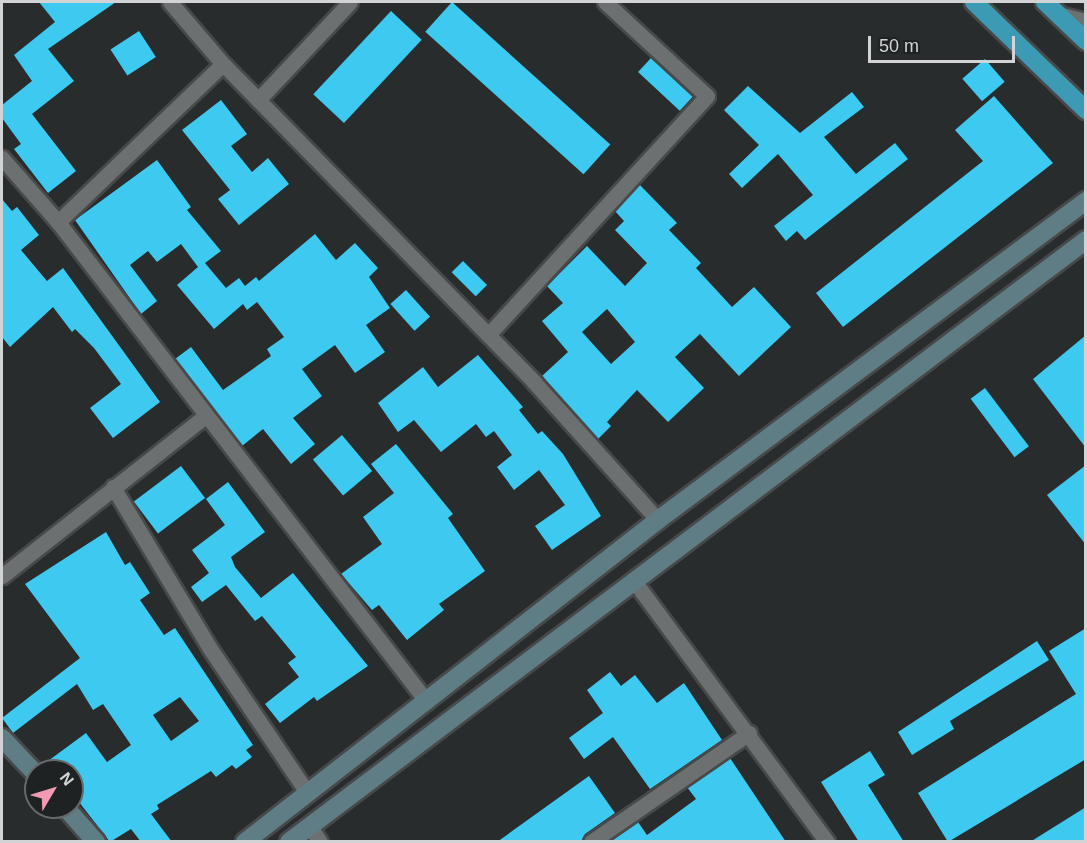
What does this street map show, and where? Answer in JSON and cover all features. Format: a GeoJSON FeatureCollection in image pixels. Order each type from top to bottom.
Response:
{"type":"FeatureCollection","features":[{"type":"Feature","properties":{"kind":"highway"},"geometry":{"type":"LineString","coordinates":[[974,2],[1086,110]]}},
{"type":"Feature","properties":{"kind":"highway"},"geometry":{"type":"LineString","coordinates":[[1052,8],[1086,41]]}},
{"type":"Feature","properties":{"kind":"main road"},"geometry":{"type":"LineString","coordinates":[[245,842],[306,791],[427,702],[658,520],[1086,201]]}},
{"type":"Feature","properties":{"kind":"main road"},"geometry":{"type":"LineString","coordinates":[[290,842],[309,825],[1081,245],[1054,225]]}},
{"type":"Feature","properties":{"kind":"main road"},"geometry":{"type":"LineString","coordinates":[[2,738],[24,761]]}},
{"type":"Feature","properties":{"kind":"main road"},"geometry":{"type":"LineString","coordinates":[[76,819],[96,842]]}},
{"type":"Feature","properties":{"kind":"street"},"geometry":{"type":"LineString","coordinates":[[170,2],[223,64],[488,335],[658,520]]}},
{"type":"Feature","properties":{"kind":"street"},"geometry":{"type":"LineString","coordinates":[[258,100],[350,2]]}},
{"type":"Feature","properties":{"kind":"street"},"geometry":{"type":"LineString","coordinates":[[488,335],[707,96],[605,2]]}},
{"type":"Feature","properties":{"kind":"street"},"geometry":{"type":"LineString","coordinates":[[1052,8],[1086,21]]}},
{"type":"Feature","properties":{"kind":"street"},"geometry":{"type":"LineString","coordinates":[[58,222],[223,64]]}},
{"type":"Feature","properties":{"kind":"street"},"geometry":{"type":"LineString","coordinates":[[2,158],[58,222],[427,702]]}},
{"type":"Feature","properties":{"kind":"street"},"geometry":{"type":"LineString","coordinates":[[2,576],[112,487],[205,416]]}},
{"type":"Feature","properties":{"kind":"street"},"geometry":{"type":"LineString","coordinates":[[112,487],[209,647],[306,791]]}},
{"type":"Feature","properties":{"kind":"street"},"geometry":{"type":"LineString","coordinates":[[634,582],[749,733],[827,842]]}},
{"type":"Feature","properties":{"kind":"street"},"geometry":{"type":"LineString","coordinates":[[591,842],[749,733]]}},
{"type":"Feature","properties":{"kind":"street"},"geometry":{"type":"LineString","coordinates":[[309,825],[320,842]]}},
{"type":"Feature","properties":{"kind":"building"},"geometry":{"type":"Polygon","coordinates":[[[39,2],[116,2],[48,49],[74,81],[32,114],[76,171],[48,193],[14,149],[21,144],[2,118],[2,105],[32,81],[14,55],[55,22],[39,2]]]}},
{"type":"Feature","properties":{"kind":"building"},"geometry":{"type":"Polygon","coordinates":[[[452,2],[610,145],[584,174],[425,32],[452,2]]]}},
{"type":"Feature","properties":{"kind":"building"},"geometry":{"type":"Polygon","coordinates":[[[391,11],[422,40],[344,123],[313,94],[391,11]]]}},
{"type":"Feature","properties":{"kind":"building"},"geometry":{"type":"Polygon","coordinates":[[[139,31],[156,57],[127,76],[110,50],[139,31]]]}},
{"type":"Feature","properties":{"kind":"building"},"geometry":{"type":"Polygon","coordinates":[[[651,58],[693,97],[680,111],[638,72],[651,58]]]}},
{"type":"Feature","properties":{"kind":"building"},"geometry":{"type":"Polygon","coordinates":[[[985,59],[1005,82],[982,101],[962,79],[985,59]]]}},
{"type":"Feature","properties":{"kind":"building"},"geometry":{"type":"Polygon","coordinates":[[[748,86],[800,133],[852,92],[864,107],[824,137],[856,174],[895,143],[908,159],[805,240],[797,231],[786,241],[774,226],[813,195],[778,154],[742,188],[729,174],[759,145],[724,110],[748,86]]]}},
{"type":"Feature","properties":{"kind":"building"},"geometry":{"type":"Polygon","coordinates":[[[994,96],[1053,163],[843,327],[816,293],[983,161],[955,130],[994,96]]]}},
{"type":"Feature","properties":{"kind":"building"},"geometry":{"type":"Polygon","coordinates":[[[221,100],[247,134],[231,146],[252,172],[268,158],[289,184],[239,225],[218,199],[230,190],[182,130],[221,100]]]}},
{"type":"Feature","properties":{"kind":"building"},"geometry":{"type":"Polygon","coordinates":[[[157,160],[191,207],[187,210],[221,251],[205,263],[226,288],[239,278],[245,286],[256,277],[259,281],[315,234],[336,260],[355,243],[378,268],[369,277],[390,308],[366,325],[385,352],[355,373],[335,345],[302,369],[322,396],[293,418],[315,444],[291,464],[263,429],[242,446],[175,359],[191,347],[223,390],[271,356],[267,349],[284,337],[257,302],[247,310],[243,304],[214,329],[177,285],[198,267],[181,244],[157,262],[148,251],[130,265],[157,301],[141,314],[75,220],[157,160]]]}},
{"type":"Feature","properties":{"kind":"building"},"geometry":{"type":"Polygon","coordinates":[[[639,184],[677,223],[669,230],[701,263],[696,268],[732,307],[754,287],[791,327],[739,376],[700,334],[675,357],[704,388],[668,422],[637,390],[607,422],[611,426],[598,439],[542,376],[568,352],[542,321],[563,303],[547,286],[587,246],[625,286],[647,263],[615,230],[624,221],[615,211],[639,184]],[[607,309],[582,332],[611,364],[635,342],[607,309]]]}},
{"type":"Feature","properties":{"kind":"building"},"geometry":{"type":"Polygon","coordinates":[[[2,199],[12,211],[17,207],[39,235],[21,250],[47,281],[63,268],[160,402],[113,438],[90,408],[121,384],[94,348],[75,329],[72,332],[53,307],[10,347],[2,337],[2,199]]]}},
{"type":"Feature","properties":{"kind":"building"},"geometry":{"type":"Polygon","coordinates":[[[463,261],[487,285],[476,296],[452,272],[463,261]]]}},
{"type":"Feature","properties":{"kind":"building"},"geometry":{"type":"Polygon","coordinates":[[[406,290],[430,317],[414,331],[390,304],[406,290]]]}},
{"type":"Feature","properties":{"kind":"building"},"geometry":{"type":"Polygon","coordinates":[[[1086,335],[1086,448],[1033,379],[1086,335]]]}},
{"type":"Feature","properties":{"kind":"building"},"geometry":{"type":"Polygon","coordinates":[[[478,355],[523,407],[519,410],[538,434],[542,431],[563,454],[601,516],[552,550],[535,526],[565,505],[539,470],[514,490],[497,467],[512,455],[494,431],[486,437],[476,424],[441,452],[414,420],[398,432],[378,403],[423,367],[438,387],[478,355]]]}},
{"type":"Feature","properties":{"kind":"building"},"geometry":{"type":"Polygon","coordinates":[[[985,388],[1029,446],[1015,457],[971,399],[985,388]]]}},
{"type":"Feature","properties":{"kind":"building"},"geometry":{"type":"Polygon","coordinates":[[[342,435],[372,471],[343,495],[313,459],[342,435]]]}},
{"type":"Feature","properties":{"kind":"building"},"geometry":{"type":"Polygon","coordinates":[[[396,444],[453,514],[448,518],[485,571],[439,604],[444,610],[407,640],[379,605],[372,610],[341,574],[382,544],[363,517],[394,493],[371,464],[396,444]]]}},
{"type":"Feature","properties":{"kind":"building"},"geometry":{"type":"Polygon","coordinates":[[[1086,465],[1086,545],[1047,495],[1086,465]]]}},
{"type":"Feature","properties":{"kind":"building"},"geometry":{"type":"Polygon","coordinates":[[[181,466],[205,498],[158,533],[134,502],[181,466]]]}},
{"type":"Feature","properties":{"kind":"building"},"geometry":{"type":"Polygon","coordinates":[[[228,482],[265,532],[231,557],[235,567],[261,598],[293,573],[368,666],[317,701],[314,697],[280,723],[265,704],[299,677],[288,663],[296,657],[262,616],[255,621],[226,585],[202,602],[191,587],[209,573],[192,550],[225,525],[206,499],[228,482]]]}},
{"type":"Feature","properties":{"kind":"building"},"geometry":{"type":"Polygon","coordinates":[[[106,532],[125,565],[130,562],[150,593],[140,600],[164,635],[175,628],[253,745],[246,750],[252,757],[236,769],[232,765],[216,777],[211,771],[157,805],[159,809],[151,814],[172,842],[141,842],[131,829],[110,842],[84,808],[84,759],[51,759],[86,733],[107,762],[131,745],[103,704],[93,710],[77,684],[13,733],[2,718],[80,658],[25,584],[106,532]],[[180,697],[153,715],[171,741],[199,721],[180,697]]]}},
{"type":"Feature","properties":{"kind":"building"},"geometry":{"type":"Polygon","coordinates":[[[1086,628],[1086,759],[948,842],[918,793],[1076,694],[1049,651],[1086,628]]]}},
{"type":"Feature","properties":{"kind":"building"},"geometry":{"type":"Polygon","coordinates":[[[1037,641],[1049,660],[950,721],[954,729],[912,755],[898,732],[1037,641]]]}},
{"type":"Feature","properties":{"kind":"building"},"geometry":{"type":"Polygon","coordinates":[[[610,672],[621,686],[635,675],[657,703],[684,683],[722,740],[650,789],[613,737],[584,759],[569,738],[603,713],[587,690],[610,672]]]}},
{"type":"Feature","properties":{"kind":"building"},"geometry":{"type":"Polygon","coordinates":[[[870,751],[885,775],[868,785],[904,842],[859,842],[821,782],[870,751]]]}},
{"type":"Feature","properties":{"kind":"building"},"geometry":{"type":"Polygon","coordinates":[[[730,758],[786,842],[609,842],[638,822],[647,835],[696,799],[687,787],[730,758]]]}},
{"type":"Feature","properties":{"kind":"building"},"geometry":{"type":"Polygon","coordinates":[[[589,776],[615,813],[585,834],[581,842],[497,842],[589,776]]]}},
{"type":"Feature","properties":{"kind":"building"},"geometry":{"type":"Polygon","coordinates":[[[1086,807],[1086,842],[1030,842],[1086,807]]]}}]}
